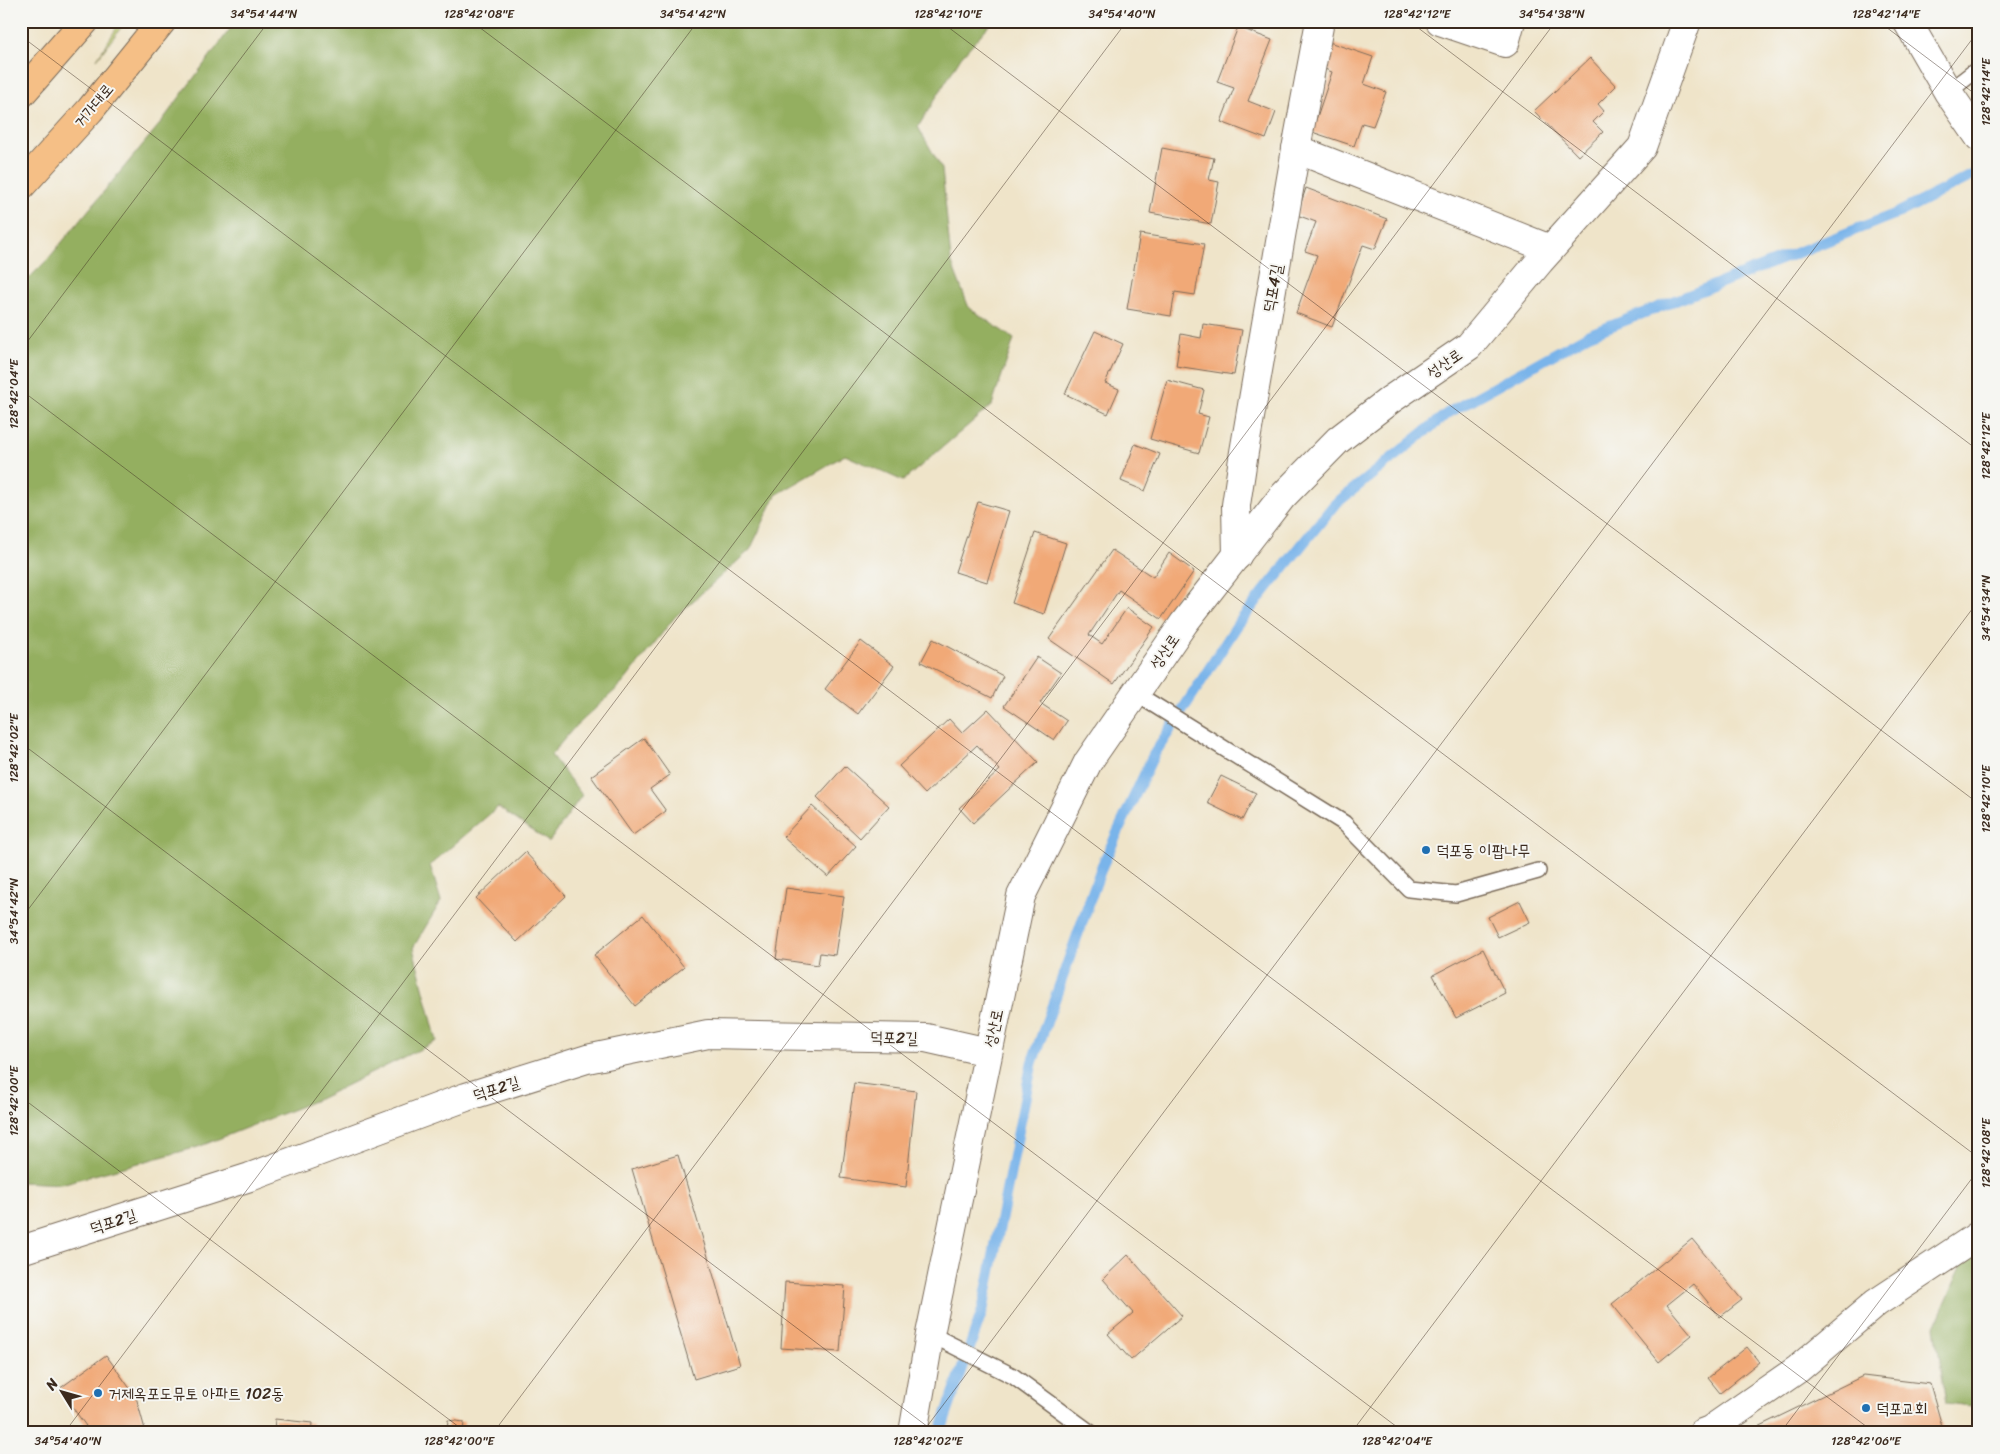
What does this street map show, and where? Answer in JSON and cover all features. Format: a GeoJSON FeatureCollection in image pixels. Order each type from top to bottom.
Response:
{"type":"FeatureCollection","features":[{"type":"Feature","properties":{"kind":"highway"},"geometry":{"type":"LineString","coordinates":[[21,94],[85,21]]}},
{"type":"Feature","properties":{"kind":"highway","name":"거가대로"},"geometry":{"type":"LineString","coordinates":[[21,186],[90,110],[162,21]]}},
{"type":"Feature","properties":{"kind":"street","name":"덕포4길"},"geometry":{"type":"LineString","coordinates":[[1236,556],[1237,496],[1296,148],[1320,21]]}},
{"type":"Feature","properties":{"kind":"street"},"geometry":{"type":"LineString","coordinates":[[1440,21],[1505,43],[1511,21]]}},
{"type":"Feature","properties":{"kind":"street","name":"성산로"},"geometry":{"type":"LineString","coordinates":[[913,1430],[930,1334],[1020,896],[1088,762],[1184,623],[1282,497],[1338,440],[1390,400],[1469,346],[1550,249],[1642,147],[1687,21]]}},
{"type":"Feature","properties":{"kind":"street"},"geometry":{"type":"LineString","coordinates":[[1907,21],[1948,92],[1979,137]]}},
{"type":"Feature","properties":{"kind":"street"},"geometry":{"type":"LineString","coordinates":[[1296,148],[1550,249]]}},
{"type":"Feature","properties":{"kind":"street","name":"덕포2길"},"geometry":{"type":"LineString","coordinates":[[21,1250],[250,1177],[466,1097],[578,1062],[689,1038],[716,1034],[926,1038],[988,1052]]}},
{"type":"Feature","properties":{"kind":"street"},"geometry":{"type":"LineString","coordinates":[[1702,1433],[1710,1430],[1798,1369],[1876,1303],[1979,1235]]}},
{"type":"Feature","properties":{"kind":"lane"},"geometry":{"type":"LineString","coordinates":[[1948,92],[1979,68]]}},
{"type":"Feature","properties":{"kind":"lane"},"geometry":{"type":"LineString","coordinates":[[1135,693],[1344,823],[1410,889],[1456,894],[1538,871]]}},
{"type":"Feature","properties":{"kind":"lane"},"geometry":{"type":"LineString","coordinates":[[930,1334],[1013,1376],[1091,1433]]}},
{"type":"Feature","properties":{"kind":"green space"},"geometry":{"type":"Polygon","coordinates":[[[121,21],[126,21],[97,59],[121,21]]]}},
{"type":"Feature","properties":{"kind":"green space"},"geometry":{"type":"Polygon","coordinates":[[[236,21],[993,21],[961,57],[918,127],[942,169],[951,261],[969,308],[1014,339],[992,405],[903,481],[845,455],[776,495],[750,550],[675,617],[623,683],[572,730],[551,755],[582,795],[549,842],[498,807],[430,865],[441,901],[413,948],[437,1041],[319,1099],[198,1147],[61,1184],[21,1182],[21,286],[48,259],[159,125],[236,21]]]}},
{"type":"Feature","properties":{"kind":"green space"},"geometry":{"type":"Polygon","coordinates":[[[1979,1250],[1979,1407],[1946,1403],[1935,1326],[1964,1260],[1979,1250]]]}},
{"type":"Feature","properties":{"kind":"building"},"geometry":{"type":"Polygon","coordinates":[[[1238,27],[1272,40],[1248,101],[1276,112],[1266,139],[1221,122],[1234,88],[1217,82],[1238,27]]]}},
{"type":"Feature","properties":{"kind":"building"},"geometry":{"type":"Polygon","coordinates":[[[1329,42],[1373,57],[1364,84],[1386,92],[1373,126],[1362,123],[1354,146],[1312,132],[1332,72],[1320,67],[1329,42]]]}},
{"type":"Feature","properties":{"kind":"building"},"geometry":{"type":"Polygon","coordinates":[[[1590,58],[1616,86],[1598,104],[1604,111],[1593,122],[1603,132],[1578,156],[1534,111],[1590,58]]]}},
{"type":"Feature","properties":{"kind":"building"},"geometry":{"type":"Polygon","coordinates":[[[1162,148],[1214,158],[1209,180],[1219,182],[1211,224],[1150,213],[1162,148]]]}},
{"type":"Feature","properties":{"kind":"building"},"geometry":{"type":"Polygon","coordinates":[[[1306,188],[1387,219],[1375,249],[1363,245],[1332,327],[1296,313],[1317,255],[1305,251],[1316,222],[1297,215],[1306,188]]]}},
{"type":"Feature","properties":{"kind":"building"},"geometry":{"type":"Polygon","coordinates":[[[1140,234],[1204,244],[1195,295],[1175,292],[1171,316],[1127,309],[1140,234]]]}},
{"type":"Feature","properties":{"kind":"building"},"geometry":{"type":"Polygon","coordinates":[[[1203,324],[1242,330],[1234,375],[1176,366],[1181,334],[1201,338],[1203,324]]]}},
{"type":"Feature","properties":{"kind":"building"},"geometry":{"type":"Polygon","coordinates":[[[1095,331],[1123,344],[1105,383],[1119,389],[1108,414],[1065,394],[1095,331]]]}},
{"type":"Feature","properties":{"kind":"building"},"geometry":{"type":"Polygon","coordinates":[[[1167,380],[1204,390],[1198,414],[1209,417],[1199,453],[1150,439],[1167,380]]]}},
{"type":"Feature","properties":{"kind":"building"},"geometry":{"type":"Polygon","coordinates":[[[1135,444],[1160,454],[1145,491],[1121,481],[1135,444]]]}},
{"type":"Feature","properties":{"kind":"building"},"geometry":{"type":"Polygon","coordinates":[[[978,502],[1009,511],[987,582],[955,572],[978,502]]]}},
{"type":"Feature","properties":{"kind":"building"},"geometry":{"type":"Polygon","coordinates":[[[1035,533],[1066,543],[1044,614],[1012,603],[1035,533]]]}},
{"type":"Feature","properties":{"kind":"building"},"geometry":{"type":"Polygon","coordinates":[[[1112,550],[1153,577],[1169,553],[1194,571],[1161,619],[1119,590],[1089,635],[1102,644],[1127,608],[1154,627],[1114,684],[1049,639],[1112,550]]]}},
{"type":"Feature","properties":{"kind":"building"},"geometry":{"type":"Polygon","coordinates":[[[933,639],[1003,676],[992,698],[921,662],[933,639]]]}},
{"type":"Feature","properties":{"kind":"building"},"geometry":{"type":"Polygon","coordinates":[[[861,641],[894,666],[858,714],[825,689],[861,641]]]}},
{"type":"Feature","properties":{"kind":"building"},"geometry":{"type":"Polygon","coordinates":[[[1037,657],[1061,673],[1040,703],[1067,721],[1054,740],[1004,706],[1037,657]]]}},
{"type":"Feature","properties":{"kind":"building"},"geometry":{"type":"Polygon","coordinates":[[[988,709],[1038,762],[973,823],[959,808],[1000,770],[977,745],[925,794],[899,766],[949,719],[962,733],[988,709]]]}},
{"type":"Feature","properties":{"kind":"building"},"geometry":{"type":"Polygon","coordinates":[[[644,738],[670,775],[650,789],[666,811],[633,835],[591,776],[644,738]]]}},
{"type":"Feature","properties":{"kind":"building"},"geometry":{"type":"Polygon","coordinates":[[[845,766],[889,806],[860,838],[817,797],[845,766]]]}},
{"type":"Feature","properties":{"kind":"building"},"geometry":{"type":"Polygon","coordinates":[[[1221,776],[1256,793],[1242,820],[1207,803],[1221,776]]]}},
{"type":"Feature","properties":{"kind":"building"},"geometry":{"type":"Polygon","coordinates":[[[812,806],[856,846],[828,877],[783,837],[812,806]]]}},
{"type":"Feature","properties":{"kind":"building"},"geometry":{"type":"Polygon","coordinates":[[[525,852],[566,896],[517,942],[476,898],[525,852]]]}},
{"type":"Feature","properties":{"kind":"building"},"geometry":{"type":"Polygon","coordinates":[[[786,888],[844,896],[835,955],[820,953],[818,965],[776,959],[786,888]]]}},
{"type":"Feature","properties":{"kind":"building"},"geometry":{"type":"Polygon","coordinates":[[[1520,901],[1530,922],[1498,937],[1488,917],[1520,901]]]}},
{"type":"Feature","properties":{"kind":"building"},"geometry":{"type":"Polygon","coordinates":[[[643,915],[684,967],[635,1006],[594,955],[643,915]]]}},
{"type":"Feature","properties":{"kind":"building"},"geometry":{"type":"Polygon","coordinates":[[[1483,949],[1505,993],[1456,1018],[1433,975],[1483,949]]]}},
{"type":"Feature","properties":{"kind":"building"},"geometry":{"type":"Polygon","coordinates":[[[854,1083],[916,1091],[906,1187],[841,1178],[854,1083]]]}},
{"type":"Feature","properties":{"kind":"building"},"geometry":{"type":"Polygon","coordinates":[[[678,1155],[740,1365],[694,1379],[632,1169],[678,1155]]]}},
{"type":"Feature","properties":{"kind":"building"},"geometry":{"type":"Polygon","coordinates":[[[1692,1239],[1742,1300],[1720,1317],[1693,1284],[1667,1305],[1692,1335],[1659,1362],[1612,1304],[1692,1239]]]}},
{"type":"Feature","properties":{"kind":"building"},"geometry":{"type":"Polygon","coordinates":[[[1128,1255],[1182,1316],[1131,1360],[1108,1334],[1133,1313],[1103,1279],[1128,1255]]]}},
{"type":"Feature","properties":{"kind":"building"},"geometry":{"type":"Polygon","coordinates":[[[785,1282],[845,1286],[840,1352],[781,1348],[785,1282]]]}},
{"type":"Feature","properties":{"kind":"building"},"geometry":{"type":"Polygon","coordinates":[[[1747,1347],[1759,1362],[1720,1393],[1708,1378],[1747,1347]]]}},
{"type":"Feature","properties":{"kind":"building","name":"거제옥포도뮤토 아파트 102동"},"geometry":{"type":"Polygon","coordinates":[[[106,1355],[136,1397],[146,1433],[77,1433],[86,1426],[59,1389],[106,1355]]]}},
{"type":"Feature","properties":{"kind":"building","name":"덕포교회"},"geometry":{"type":"Polygon","coordinates":[[[1863,1376],[1930,1384],[1944,1433],[1745,1433],[1863,1376]]]}},
{"type":"Feature","properties":{"kind":"building"},"geometry":{"type":"Polygon","coordinates":[[[275,1419],[312,1423],[311,1433],[274,1433],[275,1419]]]}},
{"type":"Feature","properties":{"kind":"building"},"geometry":{"type":"Polygon","coordinates":[[[448,1420],[464,1422],[463,1433],[447,1433],[448,1420]]]}},
{"type":"Feature","properties":{"kind":"building"},"geometry":{"type":"Polygon","coordinates":[[[208,1426],[260,1431],[260,1433],[207,1433],[208,1426]]]}},
{"type":"Feature","properties":{"kind":"waterway"},"geometry":{"type":"LineString","coordinates":[[940,1433],[983,1309],[1032,1063],[1102,866],[1153,756],[1238,624],[1334,505],[1448,413],[1588,335],[1898,213],[1979,172]]}},
{"type":"Feature","properties":{"kind":"place","name":"덕포동 이팝나무"},"geometry":{"type":"Point","coordinates":[1426,850]}},
{"type":"Feature","properties":{"kind":"place","name":"거제옥포도뮤토 아파트 102동"},"geometry":{"type":"Point","coordinates":[98,1393]}},
{"type":"Feature","properties":{"kind":"place","name":"덕포교회"},"geometry":{"type":"Point","coordinates":[1866,1408]}}]}
